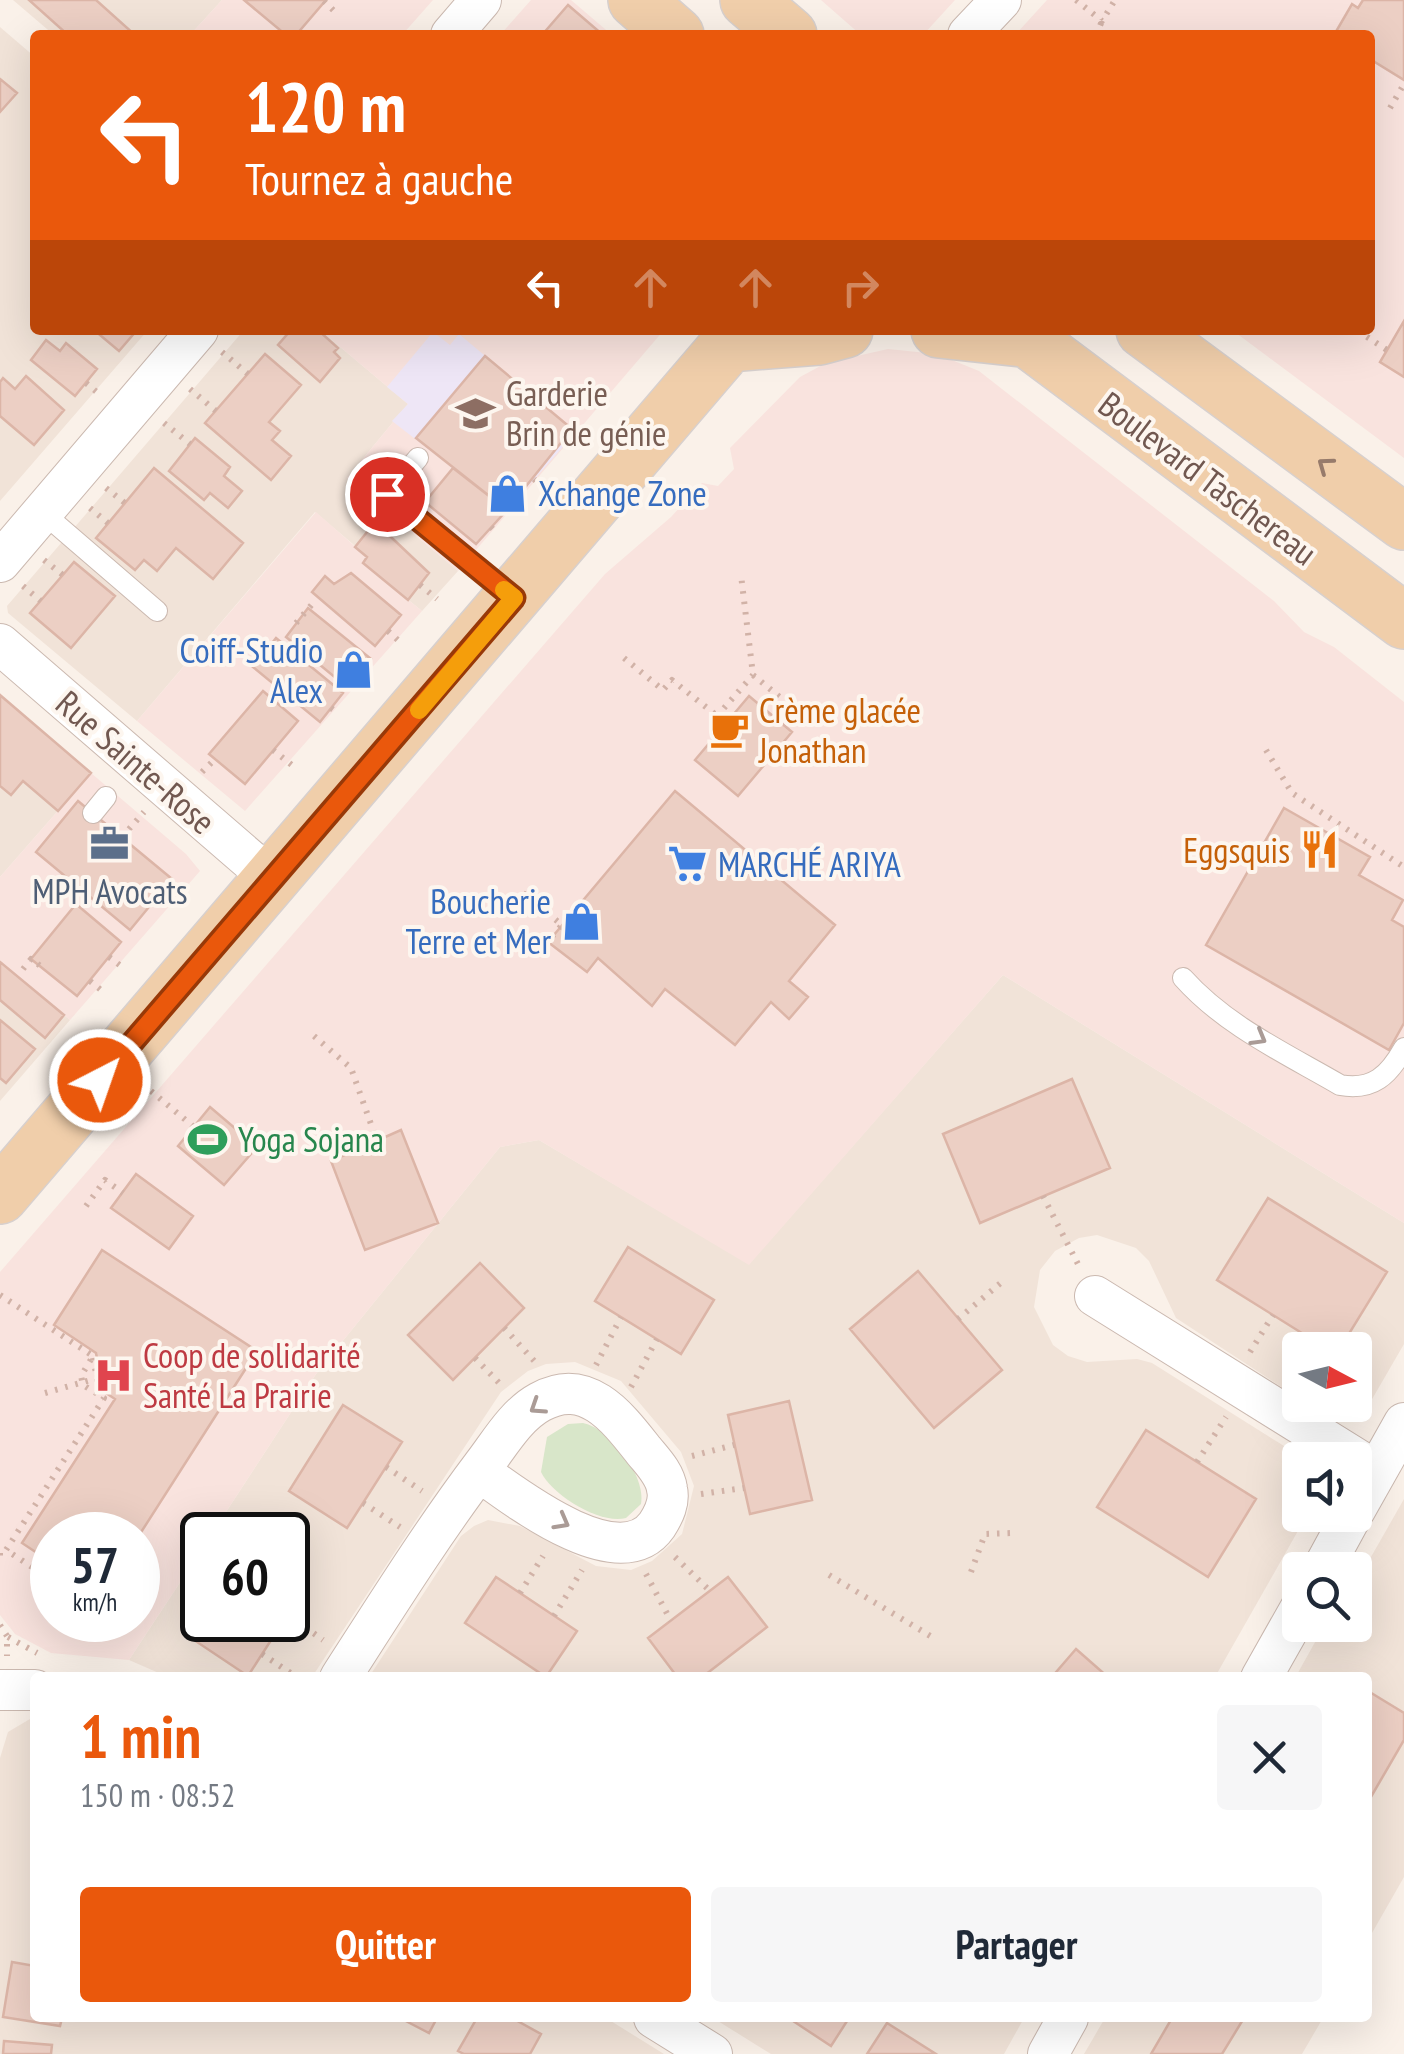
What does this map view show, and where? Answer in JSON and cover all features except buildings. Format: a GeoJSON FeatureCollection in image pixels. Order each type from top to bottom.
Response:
{"type":"FeatureCollection","features":[{"type":"Feature","properties":{"kind":"main road"},"geometry":{"type":"LineString","coordinates":[[636,0],[670,30]]}},
{"type":"Feature","properties":{"kind":"main road"},"geometry":{"type":"LineString","coordinates":[[748,0],[783,30]]}},
{"type":"Feature","properties":{"kind":"main road"},"geometry":{"type":"LineString","coordinates":[[0,1196],[735,337],[826,335]]}},
{"type":"Feature","properties":{"kind":"main road","name":"Boulevard Taschereau"},"geometry":{"type":"LineString","coordinates":[[1020,335],[1404,621]]}},
{"type":"Feature","properties":{"kind":"main road"},"geometry":{"type":"LineString","coordinates":[[1151,335],[1404,522]]}},
{"type":"Feature","properties":{"kind":"street"},"geometry":{"type":"LineString","coordinates":[[455,30],[481,0]]}},
{"type":"Feature","properties":{"kind":"street"},"geometry":{"type":"LineString","coordinates":[[973,30],[1001,0]]}},
{"type":"Feature","properties":{"kind":"street"},"geometry":{"type":"LineString","coordinates":[[11,574],[42,512],[210,341]]}},
{"type":"Feature","properties":{"kind":"street","name":"Rue Sainte-Rose"},"geometry":{"type":"LineString","coordinates":[[0,644],[273,880]]}},
{"type":"Feature","properties":{"kind":"street"},"geometry":{"type":"LineString","coordinates":[[1095,1296],[1376,1472]]}},
{"type":"Feature","properties":{"kind":"street"},"geometry":{"type":"LineString","coordinates":[[344,1672],[479,1471],[532,1406],[563,1394],[580,1395],[596,1400],[616,1415],[668,1488],[665,1512],[626,1539],[479,1471]]}},
{"type":"Feature","properties":{"kind":"street"},"geometry":{"type":"LineString","coordinates":[[1372,1479],[1404,1422]]}},
{"type":"Feature","properties":{"kind":"street"},"geometry":{"type":"LineString","coordinates":[[1264,1672],[1282,1640]]}},
{"type":"Feature","properties":{"kind":"street"},"geometry":{"type":"LineString","coordinates":[[3,1676],[30,1674]]}},
{"type":"Feature","properties":{"kind":"street"},"geometry":{"type":"LineString","coordinates":[[660,2022],[712,2054]]}},
{"type":"Feature","properties":{"kind":"street"},"geometry":{"type":"LineString","coordinates":[[1048,2054],[1066,2022]]}},
{"type":"Feature","properties":{"kind":"lane"},"geometry":{"type":"LineString","coordinates":[[418,458],[387,494],[514,598]]}},
{"type":"Feature","properties":{"kind":"lane"},"geometry":{"type":"LineString","coordinates":[[42,512],[156,611]]}},
{"type":"Feature","properties":{"kind":"lane"},"geometry":{"type":"LineString","coordinates":[[1184,978],[1206,1004],[1340,1086],[1352,1088],[1380,1080],[1404,1048]]}},
{"type":"Feature","properties":{"kind":"path"},"geometry":{"type":"LineString","coordinates":[[1076,0],[1102,22]]}},
{"type":"Feature","properties":{"kind":"path"},"geometry":{"type":"LineString","coordinates":[[1098,30],[1115,0]]}},
{"type":"Feature","properties":{"kind":"path"},"geometry":{"type":"LineString","coordinates":[[324,2],[334,11]]}},
{"type":"Feature","properties":{"kind":"path"},"geometry":{"type":"LineString","coordinates":[[1390,108],[1404,84]]}},
{"type":"Feature","properties":{"kind":"path"},"geometry":{"type":"LineString","coordinates":[[1364,335],[1387,350]]}},
{"type":"Feature","properties":{"kind":"path"},"geometry":{"type":"LineString","coordinates":[[210,341],[248,374]]}},
{"type":"Feature","properties":{"kind":"path"},"geometry":{"type":"LineString","coordinates":[[86,382],[98,393]]}},
{"type":"Feature","properties":{"kind":"path"},"geometry":{"type":"LineString","coordinates":[[190,389],[216,411]]}},
{"type":"Feature","properties":{"kind":"path"},"geometry":{"type":"LineString","coordinates":[[162,422],[190,444]]}},
{"type":"Feature","properties":{"kind":"path"},"geometry":{"type":"LineString","coordinates":[[106,488],[125,503]]}},
{"type":"Feature","properties":{"kind":"path"},"geometry":{"type":"LineString","coordinates":[[89,507],[108,523]]}},
{"type":"Feature","properties":{"kind":"path"},"geometry":{"type":"LineString","coordinates":[[44,560],[63,575]]}},
{"type":"Feature","properties":{"kind":"path"},"geometry":{"type":"LineString","coordinates":[[11,574],[41,601]]}},
{"type":"Feature","properties":{"kind":"path"},"geometry":{"type":"LineString","coordinates":[[741,575],[753,676],[781,698]]}},
{"type":"Feature","properties":{"kind":"path"},"geometry":{"type":"LineString","coordinates":[[420,585],[437,599]]}},
{"type":"Feature","properties":{"kind":"path"},"geometry":{"type":"LineString","coordinates":[[296,623],[314,602]]}},
{"type":"Feature","properties":{"kind":"path"},"geometry":{"type":"LineString","coordinates":[[388,631],[400,642]]}},
{"type":"Feature","properties":{"kind":"path"},"geometry":{"type":"LineString","coordinates":[[624,658],[663,690],[672,680],[726,723]]}},
{"type":"Feature","properties":{"kind":"path"},"geometry":{"type":"LineString","coordinates":[[359,674],[366,682]]}},
{"type":"Feature","properties":{"kind":"path"},"geometry":{"type":"LineString","coordinates":[[717,716],[753,676]]}},
{"type":"Feature","properties":{"kind":"path"},"geometry":{"type":"LineString","coordinates":[[331,708],[339,714]]}},
{"type":"Feature","properties":{"kind":"path"},"geometry":{"type":"LineString","coordinates":[[274,750],[293,766]]}},
{"type":"Feature","properties":{"kind":"path"},"geometry":{"type":"LineString","coordinates":[[1266,750],[1292,793],[1404,868]]}},
{"type":"Feature","properties":{"kind":"path"},"geometry":{"type":"LineString","coordinates":[[122,837],[144,812]]}},
{"type":"Feature","properties":{"kind":"path"},"geometry":{"type":"LineString","coordinates":[[1326,832],[1334,821]]}},
{"type":"Feature","properties":{"kind":"path"},"geometry":{"type":"LineString","coordinates":[[523,893],[562,925],[538,953]]}},
{"type":"Feature","properties":{"kind":"path"},"geometry":{"type":"LineString","coordinates":[[160,895],[173,907]]}},
{"type":"Feature","properties":{"kind":"path"},"geometry":{"type":"LineString","coordinates":[[109,956],[121,966]]}},
{"type":"Feature","properties":{"kind":"path"},"geometry":{"type":"LineString","coordinates":[[22,968],[32,958],[46,970]]}},
{"type":"Feature","properties":{"kind":"path"},"geometry":{"type":"LineString","coordinates":[[90,981],[101,990]]}},
{"type":"Feature","properties":{"kind":"path"},"geometry":{"type":"LineString","coordinates":[[314,1036],[352,1068],[377,1141]]}},
{"type":"Feature","properties":{"kind":"path"},"geometry":{"type":"LineString","coordinates":[[151,1091],[194,1127]]}},
{"type":"Feature","properties":{"kind":"path"},"geometry":{"type":"LineString","coordinates":[[86,1206],[106,1180],[122,1193]]}},
{"type":"Feature","properties":{"kind":"path"},"geometry":{"type":"LineString","coordinates":[[1043,1196],[1095,1296]]}},
{"type":"Feature","properties":{"kind":"path"},"geometry":{"type":"LineString","coordinates":[[958,1319],[1004,1282]]}},
{"type":"Feature","properties":{"kind":"path"},"geometry":{"type":"LineString","coordinates":[[0,1295],[92,1356],[100,1395]]}},
{"type":"Feature","properties":{"kind":"path"},"geometry":{"type":"LineString","coordinates":[[580,1395],[621,1317]]}},
{"type":"Feature","properties":{"kind":"path"},"geometry":{"type":"LineString","coordinates":[[616,1415],[657,1340]]}},
{"type":"Feature","properties":{"kind":"path"},"geometry":{"type":"LineString","coordinates":[[82,1380],[92,1356]]}},
{"type":"Feature","properties":{"kind":"path"},"geometry":{"type":"LineString","coordinates":[[45,1393],[99,1377]]}},
{"type":"Feature","properties":{"kind":"path"},"geometry":{"type":"LineString","coordinates":[[30,1569],[2,1554],[22,1534],[104,1398],[82,1380]]}},
{"type":"Feature","properties":{"kind":"path"},"geometry":{"type":"LineString","coordinates":[[1197,1462],[1244,1390]]}},
{"type":"Feature","properties":{"kind":"path"},"geometry":{"type":"LineString","coordinates":[[971,1572],[978,1544],[985,1534],[1014,1533]]}},
{"type":"Feature","properties":{"kind":"path"},"geometry":{"type":"LineString","coordinates":[[626,1539],[710,1591]]}},
{"type":"Feature","properties":{"kind":"path"},"geometry":{"type":"LineString","coordinates":[[554,1616],[626,1539]]}},
{"type":"Feature","properties":{"kind":"path"},"geometry":{"type":"LineString","coordinates":[[626,1539],[671,1622]]}},
{"type":"Feature","properties":{"kind":"path"},"geometry":{"type":"LineString","coordinates":[[829,1575],[932,1636]]}},
{"type":"Feature","properties":{"kind":"path"},"geometry":{"type":"LineString","coordinates":[[0,1625],[39,1672]]}},
{"type":"Feature","properties":{"kind":"path"},"geometry":{"type":"LineString","coordinates":[[3,1676],[7,1636]]}},
{"type":"Feature","properties":{"kind":"path"},"geometry":{"type":"LineString","coordinates":[[262,1654],[289,1672]]}},
{"type":"Feature","properties":{"kind":"shaded area"},"geometry":{"type":"Polygon","coordinates":[[[13,0],[222,0],[195,30],[48,30],[13,0]]]}},
{"type":"Feature","properties":{"kind":"shaded area"},"geometry":{"type":"Polygon","coordinates":[[[222,0],[433,0],[406,30],[195,30],[222,0]]]}},
{"type":"Feature","properties":{"kind":"shaded area"},"geometry":{"type":"Polygon","coordinates":[[[531,0],[571,0],[606,30],[504,30],[531,0]]]}},
{"type":"Feature","properties":{"kind":"shaded area"},"geometry":{"type":"Polygon","coordinates":[[[821,0],[955,0],[928,30],[855,30],[821,0]]]}},
{"type":"Feature","properties":{"kind":"shaded area"},"geometry":{"type":"Polygon","coordinates":[[[1047,0],[1404,0],[1404,458],[1239,335],[1375,335],[1375,30],[1020,30],[1047,0]]]}},
{"type":"Feature","properties":{"kind":"shaded area"},"geometry":{"type":"Polygon","coordinates":[[[0,27],[30,53],[30,335],[144,335],[0,501],[0,27]]]}},
{"type":"Feature","properties":{"kind":"shaded area"},"geometry":{"type":"Polygon","coordinates":[[[240,335],[326,335],[408,404],[347,478],[458,571],[422,611],[363,563],[367,556],[315,512],[137,721],[8,613],[7,606],[240,335]]]}},
{"type":"Feature","properties":{"kind":"shaded area"},"geometry":{"type":"Polygon","coordinates":[[[326,335],[660,335],[458,571],[347,478],[408,404],[326,335]]]}},
{"type":"Feature","properties":{"kind":"shaded area","name":"Garderie Brin de génie"},"geometry":{"type":"Polygon","coordinates":[[[430,335],[450,345],[460,335],[576,432],[507,510],[392,421],[408,404],[387,387],[430,335]]]}},
{"type":"Feature","properties":{"kind":"shaded area"},"geometry":{"type":"Polygon","coordinates":[[[888,349],[937,354],[979,371],[1274,601],[1304,632],[1334,647],[1404,702],[1404,1223],[1003,975],[749,1265],[539,1140],[500,1147],[316,1374],[226,1512],[180,1512],[180,1582],[160,1613],[160,1512],[30,1512],[30,1642],[15,1634],[0,1615],[0,1272],[605,574],[671,517],[702,483],[718,486],[734,469],[730,448],[800,377],[826,363],[888,349]]]}},
{"type":"Feature","properties":{"kind":"shaded area"},"geometry":{"type":"Polygon","coordinates":[[[316,512],[367,557],[363,563],[422,611],[245,811],[137,721],[316,512]]]}},
{"type":"Feature","properties":{"kind":"shaded area"},"geometry":{"type":"Polygon","coordinates":[[[0,695],[91,773],[0,877],[0,695]]]}},
{"type":"Feature","properties":{"kind":"shaded area"},"geometry":{"type":"Polygon","coordinates":[[[91,773],[186,854],[200,871],[70,1020],[0,962],[0,877],[91,773]]]}},
{"type":"Feature","properties":{"kind":"shaded area"},"geometry":{"type":"Polygon","coordinates":[[[0,962],[70,1020],[0,1101],[0,962]]]}},
{"type":"Feature","properties":{"kind":"shaded area"},"geometry":{"type":"Polygon","coordinates":[[[1003,975],[1404,1223],[1404,1344],[1372,1399],[1372,1332],[1282,1332],[1282,1387],[1176,1318],[1149,1261],[1136,1248],[1097,1235],[1079,1238],[1055,1251],[1040,1270],[1034,1307],[1053,1345],[1068,1356],[1087,1362],[1137,1359],[1152,1363],[1282,1445],[1282,1532],[1297,1532],[1286,1552],[1282,1552],[1282,1559],[1218,1672],[372,1672],[461,1536],[474,1526],[488,1520],[520,1526],[596,1566],[631,1570],[652,1561],[682,1534],[694,1486],[681,1452],[621,1381],[575,1362],[546,1364],[528,1371],[501,1392],[315,1672],[157,1672],[129,1660],[141,1642],[160,1642],[160,1613],[180,1582],[180,1642],[310,1642],[310,1512],[226,1512],[316,1374],[500,1147],[539,1140],[749,1264],[1003,975]]]}},
{"type":"Feature","properties":{"kind":"shaded area"},"geometry":{"type":"Polygon","coordinates":[[[1404,1499],[1404,1877],[1372,1933],[1372,1672],[1298,1672],[1315,1642],[1372,1642],[1372,1555],[1404,1499]]]}},
{"type":"Feature","properties":{"kind":"shaded area"},"geometry":{"type":"Polygon","coordinates":[[[30,1642],[141,1642],[129,1660],[51,1653],[30,1642]]]}},
{"type":"Feature","properties":{"kind":"shaded area"},"geometry":{"type":"Polygon","coordinates":[[[30,1719],[30,2022],[612,2022],[664,2054],[0,2054],[0,1758],[8,1732],[30,1719]]]}},
{"type":"Feature","properties":{"kind":"shaded area"},"geometry":{"type":"Polygon","coordinates":[[[719,2022],[1022,2022],[1004,2054],[771,2054],[719,2022]]]}},
{"type":"Feature","properties":{"kind":"shaded area"},"geometry":{"type":"Polygon","coordinates":[[[1103,2022],[1321,2022],[1302,2054],[1084,2054],[1103,2022]]]}},
{"type":"Feature","properties":{"kind":"green space"},"geometry":{"type":"Polygon","coordinates":[[[583,1423],[615,1444],[638,1480],[641,1504],[626,1518],[603,1517],[578,1506],[555,1490],[541,1472],[547,1437],[568,1424],[583,1423]]]}},
{"type":"Feature","properties":{"kind":"slow traffic"},"geometry":{"type":"LineString","coordinates":[[419,710],[514,598],[504,590]]}},
{"type":"Feature","properties":{"kind":"place","name":"Garderie Brin de génie"},"geometry":{"type":"Point","coordinates":[476,413]}},
{"type":"Feature","properties":{"kind":"place","name":"Xchange Zone"},"geometry":{"type":"Point","coordinates":[508,493]}},
{"type":"Feature","properties":{"kind":"place","name":"Coiff-Studio Alex"},"geometry":{"type":"Point","coordinates":[353,670]}},
{"type":"Feature","properties":{"kind":"place","name":"Crème glacée Jonathan"},"geometry":{"type":"Point","coordinates":[729,730]}},
{"type":"Feature","properties":{"kind":"place","name":"MPH Avocats"},"geometry":{"type":"Point","coordinates":[110,844]}},
{"type":"Feature","properties":{"kind":"place","name":"Eggsquis"},"geometry":{"type":"Point","coordinates":[1320,850]}},
{"type":"Feature","properties":{"kind":"place","name":"MARCHÉ ARIYA"},"geometry":{"type":"Point","coordinates":[688,864]}},
{"type":"Feature","properties":{"kind":"place","name":"Boucherie Terre et Mer"},"geometry":{"type":"Point","coordinates":[581,921]}},
{"type":"Feature","properties":{"kind":"place","name":"Yoga Sojana"},"geometry":{"type":"Point","coordinates":[208,1139]}},
{"type":"Feature","properties":{"kind":"place","name":"Coop de solidarité Santé La Prairie"},"geometry":{"type":"Point","coordinates":[113,1375]}},
{"type":"Feature","properties":{"kind":"route"},"geometry":{"type":"LineString","coordinates":[[100,1080],[514,598],[387,494]]}}]}
